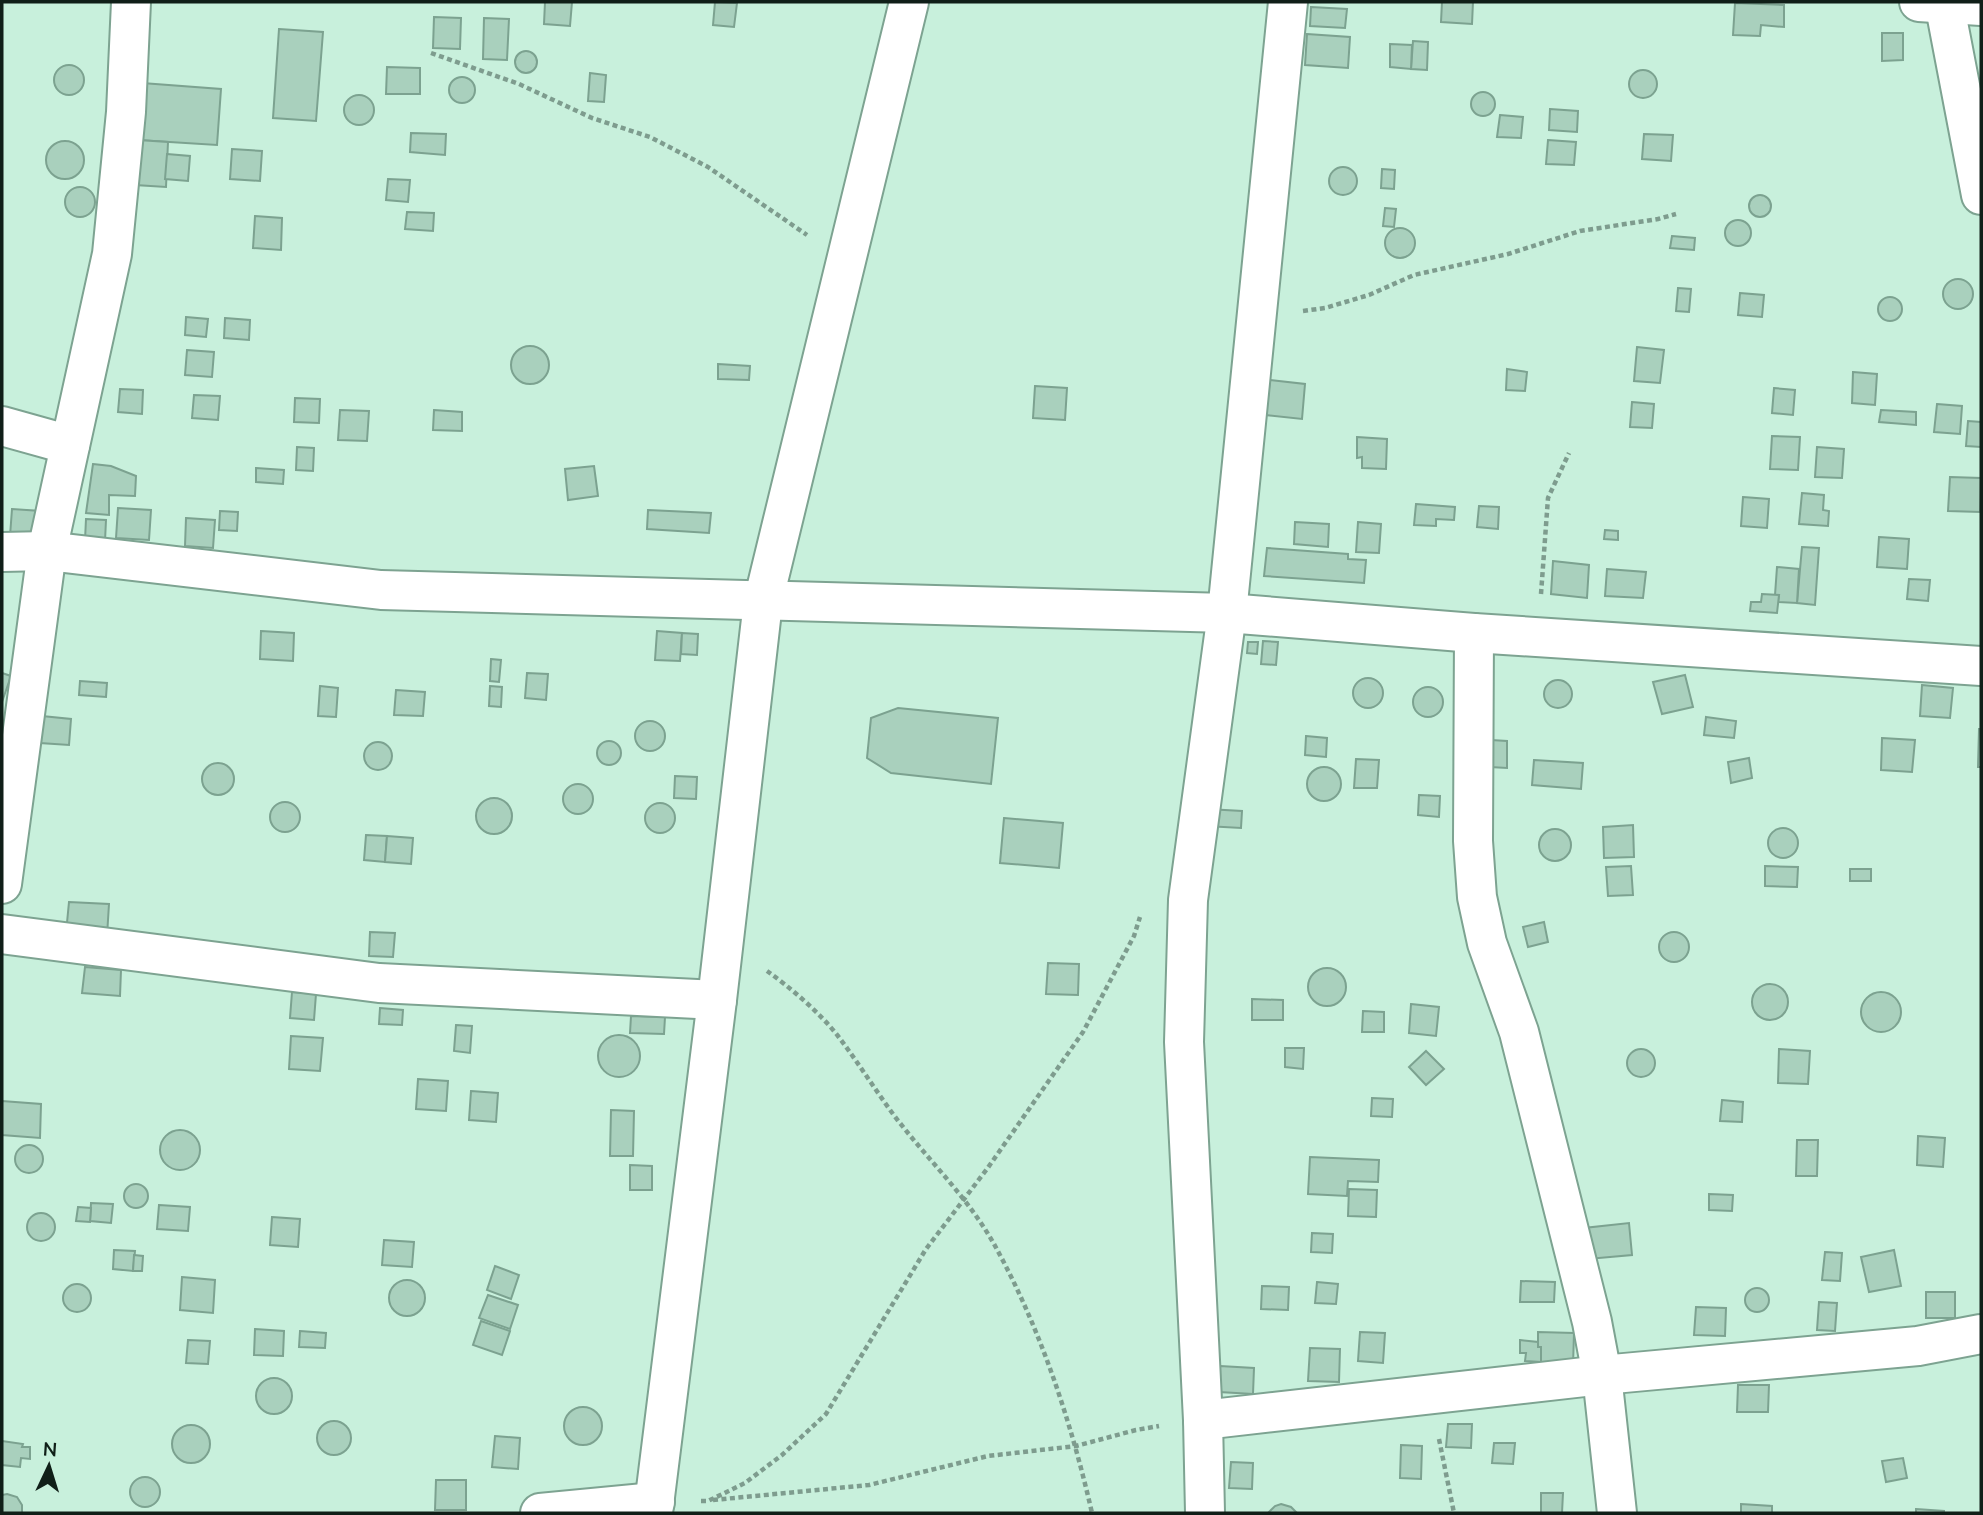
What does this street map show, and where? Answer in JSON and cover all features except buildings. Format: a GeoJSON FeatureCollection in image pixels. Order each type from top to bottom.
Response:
{"type":"FeatureCollection","features":[{"type":"Feature","properties":{"kind":"street"},"geometry":{"type":"LineString","coordinates":[[2,884],[47,551],[112,254],[126,112],[131,2]]}},
{"type":"Feature","properties":{"kind":"street"},"geometry":{"type":"LineString","coordinates":[[540,1513],[654,1508],[763,602],[908,2]]}},
{"type":"Feature","properties":{"kind":"street"},"geometry":{"type":"LineString","coordinates":[[1205,1513],[1203,1420],[1184,1042],[1188,900],[1227,613],[1288,2]]}},
{"type":"Feature","properties":{"kind":"street"},"geometry":{"type":"LineString","coordinates":[[1947,4],[1981,195]]}},
{"type":"Feature","properties":{"kind":"street"},"geometry":{"type":"LineString","coordinates":[[2,426],[70,445]]}},
{"type":"Feature","properties":{"kind":"street"},"geometry":{"type":"LineString","coordinates":[[2,552],[47,551],[381,590],[1227,613],[1474,633],[1981,666]]}},
{"type":"Feature","properties":{"kind":"street"},"geometry":{"type":"LineString","coordinates":[[1474,633],[1473,841],[1477,897],[1487,943],[1519,1032],[1592,1322],[1602,1375],[1617,1513]]}},
{"type":"Feature","properties":{"kind":"street"},"geometry":{"type":"LineString","coordinates":[[2,934],[379,983],[717,1000]]}},
{"type":"Feature","properties":{"kind":"street"},"geometry":{"type":"LineString","coordinates":[[1203,1420],[1602,1375],[1919,1346],[1981,1334]]}},
{"type":"Feature","properties":{"kind":"path"},"geometry":{"type":"LineString","coordinates":[[431,53],[519,84],[592,118],[650,137],[708,167],[846,260]]}},
{"type":"Feature","properties":{"kind":"path"},"geometry":{"type":"LineString","coordinates":[[1257,318],[1325,308],[1369,295],[1414,275],[1508,254],[1580,231],[1676,214]]}},
{"type":"Feature","properties":{"kind":"path"},"geometry":{"type":"LineString","coordinates":[[1538,637],[1548,498],[1569,453]]}},
{"type":"Feature","properties":{"kind":"path"},"geometry":{"type":"LineString","coordinates":[[708,1501],[745,1483],[782,1455],[826,1414],[926,1249],[1083,1032],[1134,936],[1142,910]]}},
{"type":"Feature","properties":{"kind":"path"},"geometry":{"type":"LineString","coordinates":[[724,940],[783,983],[836,1034],[895,1116],[956,1188],[993,1242],[1028,1315],[1076,1446],[1092,1513]]}},
{"type":"Feature","properties":{"kind":"path"},"geometry":{"type":"LineString","coordinates":[[1426,1395],[1445,1461],[1454,1513]]}},
{"type":"Feature","properties":{"kind":"path"},"geometry":{"type":"LineString","coordinates":[[654,1508],[869,1485],[988,1456],[1076,1446],[1136,1430],[1203,1420]]}}]}
